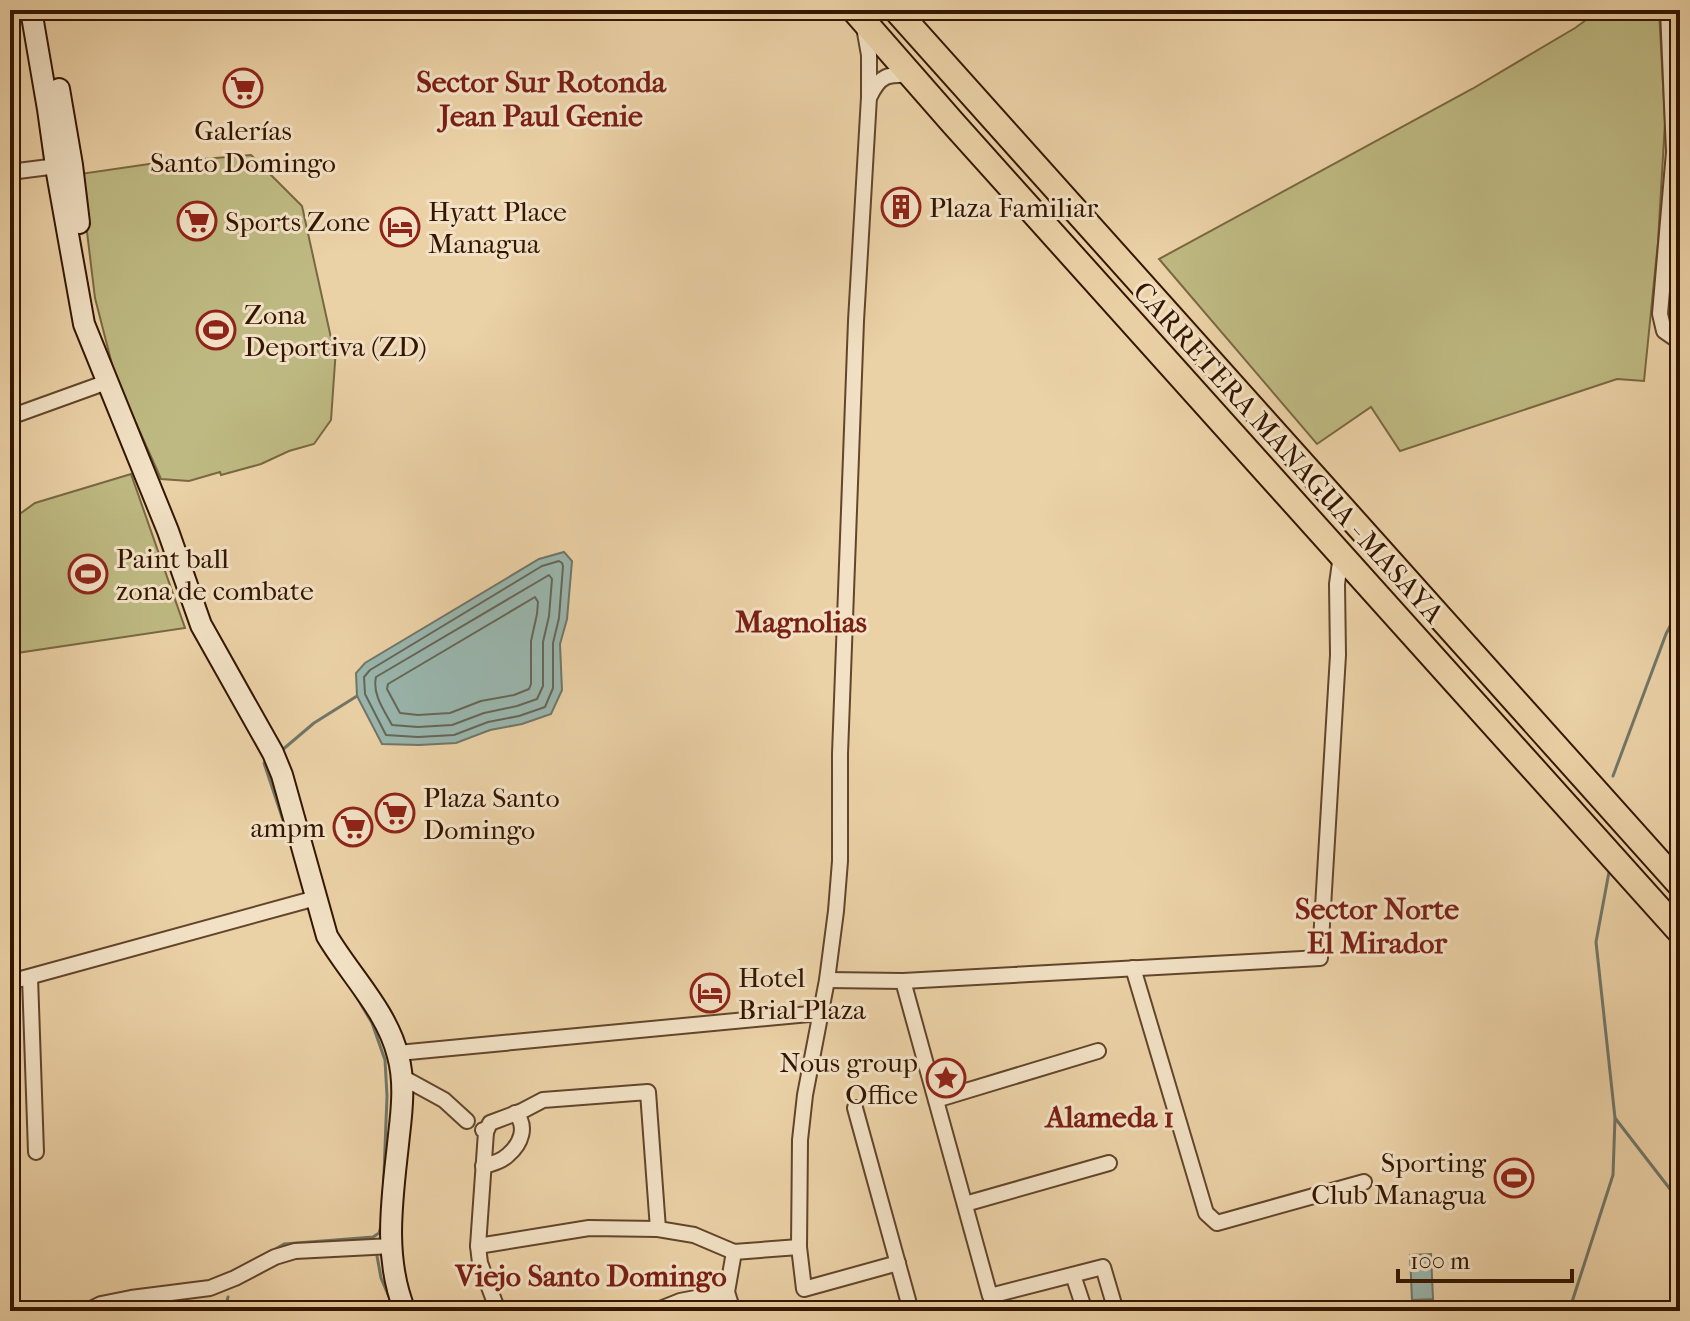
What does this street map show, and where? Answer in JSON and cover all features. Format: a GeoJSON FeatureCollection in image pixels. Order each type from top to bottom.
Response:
{"type":"FeatureCollection","features":[{"type":"Feature","properties":{"kind":"highway","name":"CARRETERA MANAGUA - MASAYA"},"geometry":{"type":"LineString","coordinates":[[896,10],[1680,885]]}},
{"type":"Feature","properties":{"kind":"highway","name":"CARRETERA MANAGUA - MASAYA"},"geometry":{"type":"LineString","coordinates":[[856,13],[1680,932]]}},
{"type":"Feature","properties":{"kind":"highway"},"geometry":{"type":"LineString","coordinates":[[1643,891],[1668,904],[1680,916]]}},
{"type":"Feature","properties":{"kind":"street"},"geometry":{"type":"LineString","coordinates":[[31,10],[48,109],[58,124],[64,166]]}},
{"type":"Feature","properties":{"kind":"street"},"geometry":{"type":"LineString","coordinates":[[44,10],[64,166],[83,257],[79,295],[84,324],[168,531],[201,625],[273,753],[282,775],[327,936],[381,1015],[398,1053],[402,1077],[401,1117],[391,1220],[395,1276],[405,1311]]}},
{"type":"Feature","properties":{"kind":"street"},"geometry":{"type":"LineString","coordinates":[[1668,10],[1677,153],[1660,314],[1664,331],[1680,342]]}},
{"type":"Feature","properties":{"kind":"street"},"geometry":{"type":"LineString","coordinates":[[856,13],[868,45],[869,97],[856,321],[840,754],[840,861],[827,980],[805,1095],[800,1140],[799,1247],[804,1289],[898,1263]]}},
{"type":"Feature","properties":{"kind":"street"},"geometry":{"type":"LineString","coordinates":[[869,97],[884,76],[911,75]]}},
{"type":"Feature","properties":{"kind":"street"},"geometry":{"type":"LineString","coordinates":[[10,172],[64,166]]}},
{"type":"Feature","properties":{"kind":"street"},"geometry":{"type":"LineString","coordinates":[[10,417],[107,382]]}},
{"type":"Feature","properties":{"kind":"street"},"geometry":{"type":"LineString","coordinates":[[827,980],[903,981],[1320,958],[1338,655],[1337,584],[1341,555]]}},
{"type":"Feature","properties":{"kind":"street"},"geometry":{"type":"LineString","coordinates":[[10,982],[316,898]]}},
{"type":"Feature","properties":{"kind":"street"},"geometry":{"type":"LineString","coordinates":[[1133,968],[1206,1213],[1217,1223],[1364,1182]]}},
{"type":"Feature","properties":{"kind":"street"},"geometry":{"type":"LineString","coordinates":[[30,977],[36,1152]]}},
{"type":"Feature","properties":{"kind":"street"},"geometry":{"type":"LineString","coordinates":[[903,981],[990,1296],[1103,1267],[1116,1311]]}},
{"type":"Feature","properties":{"kind":"street"},"geometry":{"type":"LineString","coordinates":[[398,1053],[820,1013]]}},
{"type":"Feature","properties":{"kind":"street"},"geometry":{"type":"LineString","coordinates":[[936,1100],[1098,1051]]}},
{"type":"Feature","properties":{"kind":"street"},"geometry":{"type":"LineString","coordinates":[[402,1077],[444,1100],[467,1121]]}},
{"type":"Feature","properties":{"kind":"street"},"geometry":{"type":"LineString","coordinates":[[498,1311],[480,1263],[478,1246],[485,1131],[490,1123],[543,1100],[648,1092],[658,1229]]}},
{"type":"Feature","properties":{"kind":"street"},"geometry":{"type":"LineString","coordinates":[[855,1108],[911,1311]]}},
{"type":"Feature","properties":{"kind":"street"},"geometry":{"type":"LineString","coordinates":[[483,1166],[508,1156],[519,1141],[523,1129],[515,1113]]}},
{"type":"Feature","properties":{"kind":"street"},"geometry":{"type":"LineString","coordinates":[[965,1204],[1109,1163]]}},
{"type":"Feature","properties":{"kind":"street"},"geometry":{"type":"LineString","coordinates":[[478,1246],[589,1228],[658,1229],[694,1235],[734,1252],[799,1247]]}},
{"type":"Feature","properties":{"kind":"street"},"geometry":{"type":"LineString","coordinates":[[87,1311],[101,1304],[131,1298],[210,1288],[275,1257],[295,1251],[392,1246]]}},
{"type":"Feature","properties":{"kind":"street"},"geometry":{"type":"LineString","coordinates":[[733,1311],[727,1292],[734,1252]]}},
{"type":"Feature","properties":{"kind":"street"},"geometry":{"type":"LineString","coordinates":[[1073,1275],[1085,1311]]}},
{"type":"Feature","properties":{"kind":"street"},"geometry":{"type":"LineString","coordinates":[[655,1311],[680,1301],[727,1292]]}},
{"type":"Feature","properties":{"kind":"shaded area"},"geometry":{"type":"Polygon","coordinates":[[[1600,10],[1659,10],[1665,122],[1658,242],[1644,381],[1617,379],[1400,451],[1371,407],[1317,444],[1159,259],[1472,89],[1600,10]]]}},
{"type":"Feature","properties":{"kind":"shaded area","name":"Zona Deportiva (ZD)"},"geometry":{"type":"Polygon","coordinates":[[[251,155],[302,206],[333,347],[336,348],[331,420],[314,444],[261,464],[189,481],[161,479],[115,376],[95,298],[80,174],[156,163],[251,155]]]}},
{"type":"Feature","properties":{"kind":"shaded area","name":"Paint ball zona de combate"},"geometry":{"type":"Polygon","coordinates":[[[131,474],[185,628],[10,654],[10,521],[35,503],[131,474]]]}},
{"type":"Feature","properties":{"kind":"water"},"geometry":{"type":"Polygon","coordinates":[[[564,552],[572,561],[567,619],[560,644],[562,690],[551,714],[490,730],[456,743],[382,744],[357,696],[356,673],[365,663],[539,559],[564,552]]]}},
{"type":"Feature","properties":{"kind":"water"},"geometry":{"type":"Polygon","coordinates":[[[1431,1254],[1433,1299],[1412,1300],[1410,1255],[1431,1254]]]}},
{"type":"Feature","properties":{"kind":"waterway"},"geometry":{"type":"LineString","coordinates":[[1613,776],[1666,634],[1680,607]]}},
{"type":"Feature","properties":{"kind":"waterway"},"geometry":{"type":"LineString","coordinates":[[281,751],[314,723],[357,696]]}},
{"type":"Feature","properties":{"kind":"waterway"},"geometry":{"type":"LineString","coordinates":[[268,759],[264,763],[290,841]]}},
{"type":"Feature","properties":{"kind":"waterway"},"geometry":{"type":"LineString","coordinates":[[1609,872],[1596,942],[1615,1118],[1680,1202]]}},
{"type":"Feature","properties":{"kind":"waterway"},"geometry":{"type":"LineString","coordinates":[[353,991],[372,1023],[385,1060],[387,1096],[383,1199]]}},
{"type":"Feature","properties":{"kind":"waterway"},"geometry":{"type":"LineString","coordinates":[[1573,1311],[1572,1302],[1613,1175],[1615,1118]]}},
{"type":"Feature","properties":{"kind":"waterway"},"geometry":{"type":"LineString","coordinates":[[272,1251],[284,1244],[373,1237],[379,1233],[382,1223]]}},
{"type":"Feature","properties":{"kind":"waterway"},"geometry":{"type":"LineString","coordinates":[[377,1256],[381,1278],[392,1304]]}},
{"type":"Feature","properties":{"kind":"waterway"},"geometry":{"type":"LineString","coordinates":[[225,1311],[228,1297]]}},
{"type":"Feature","properties":{"kind":"place","name":"Galerías Santo Domingo"},"geometry":{"type":"Point","coordinates":[243,88]}},
{"type":"Feature","properties":{"kind":"place","name":"Plaza Familiar"},"geometry":{"type":"Point","coordinates":[901,207]}},
{"type":"Feature","properties":{"kind":"place","name":"Sports Zone"},"geometry":{"type":"Point","coordinates":[197,221]}},
{"type":"Feature","properties":{"kind":"place","name":"Hyatt Place Managua"},"geometry":{"type":"Point","coordinates":[400,227]}},
{"type":"Feature","properties":{"kind":"place","name":"Zona Deportiva (ZD)"},"geometry":{"type":"Point","coordinates":[216,330]}},
{"type":"Feature","properties":{"kind":"place","name":"Paint ball zona de combate"},"geometry":{"type":"Point","coordinates":[88,574]}},
{"type":"Feature","properties":{"kind":"place","name":"Plaza Santo Domingo"},"geometry":{"type":"Point","coordinates":[395,813]}},
{"type":"Feature","properties":{"kind":"place","name":"ampm"},"geometry":{"type":"Point","coordinates":[353,827]}},
{"type":"Feature","properties":{"kind":"place","name":"Hotel Brial Plaza"},"geometry":{"type":"Point","coordinates":[710,993]}},
{"type":"Feature","properties":{"kind":"place","name":"Nous group Office"},"geometry":{"type":"Point","coordinates":[946,1078]}},
{"type":"Feature","properties":{"kind":"place","name":"Sporting Club Managua"},"geometry":{"type":"Point","coordinates":[1514,1178]}},
{"type":"Feature","properties":{"kind":"district","name":"Sector Sur Rotonda Jean Paul Genie"},"geometry":{"type":"Point","coordinates":[541,99]}},
{"type":"Feature","properties":{"kind":"district","name":"Magnolias"},"geometry":{"type":"Point","coordinates":[801,622]}},
{"type":"Feature","properties":{"kind":"district","name":"Sector Norte El Mirador"},"geometry":{"type":"Point","coordinates":[1377,926]}},
{"type":"Feature","properties":{"kind":"district","name":"Alameda 1"},"geometry":{"type":"Point","coordinates":[1110,1117]}},
{"type":"Feature","properties":{"kind":"district","name":"Viejo Santo Domingo"},"geometry":{"type":"Point","coordinates":[591,1276]}}]}
